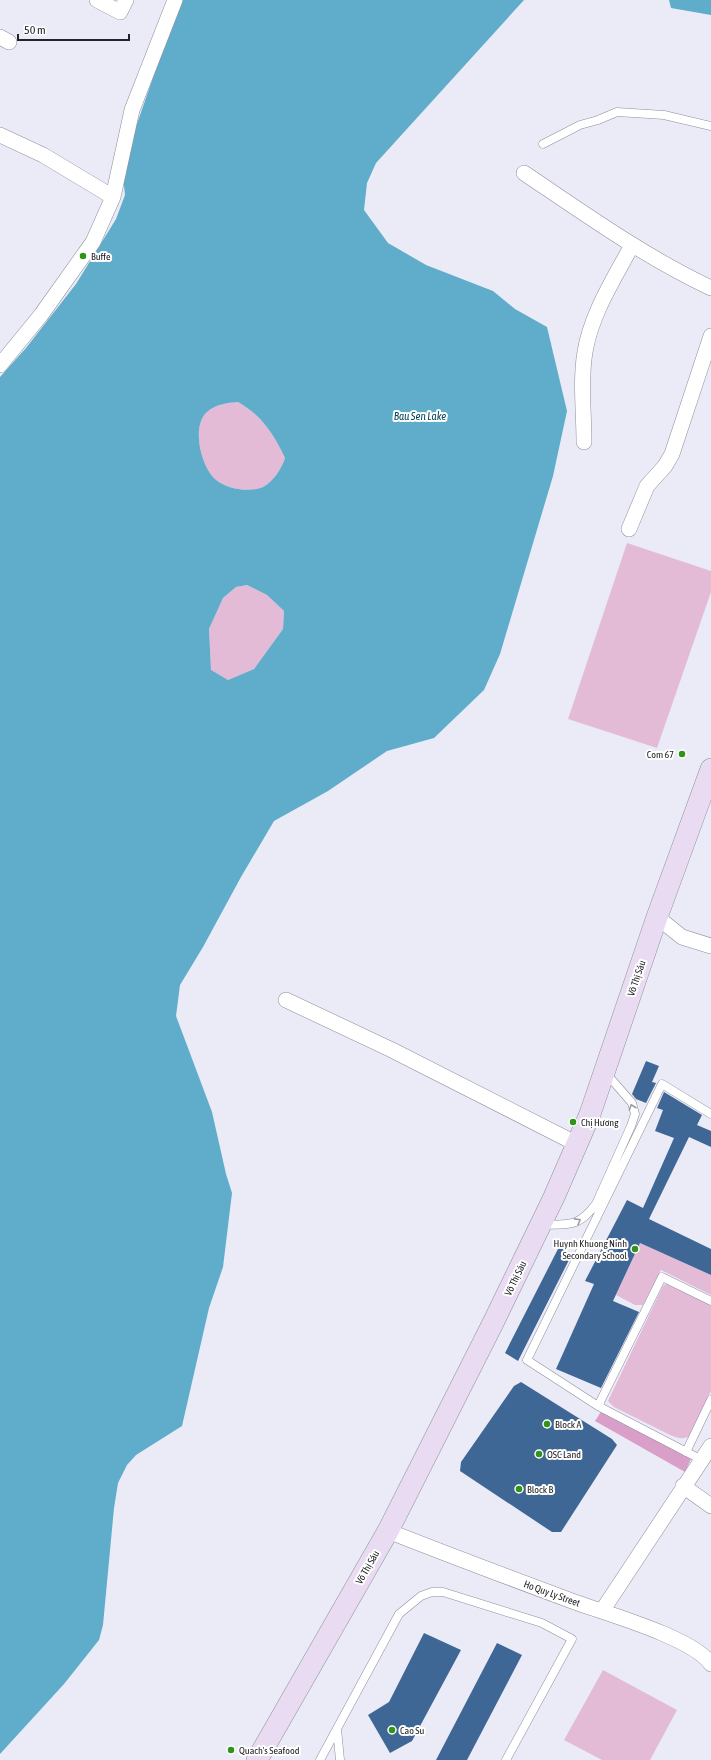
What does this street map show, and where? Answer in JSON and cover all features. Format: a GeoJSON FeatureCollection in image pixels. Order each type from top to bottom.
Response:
{"type":"FeatureCollection","features":[{"type":"Feature","properties":{"kind":"main road","name":"Võ Thị Sáu"},"geometry":{"type":"LineString","coordinates":[[257,1760],[388,1532],[540,1225],[577,1144],[605,1072],[657,917],[711,769]]}},
{"type":"Feature","properties":{"kind":"street"},"geometry":{"type":"LineString","coordinates":[[97,0],[123,6]]}},
{"type":"Feature","properties":{"kind":"street"},"geometry":{"type":"LineString","coordinates":[[0,365],[41,315],[93,242],[113,197],[132,110],[175,0]]}},
{"type":"Feature","properties":{"kind":"street"},"geometry":{"type":"LineString","coordinates":[[0,135],[43,155],[113,197]]}},
{"type":"Feature","properties":{"kind":"street"},"geometry":{"type":"LineString","coordinates":[[524,174],[632,245],[685,276],[711,288]]}},
{"type":"Feature","properties":{"kind":"street"},"geometry":{"type":"LineString","coordinates":[[584,442],[584,352],[590,331],[602,304],[632,245]]}},
{"type":"Feature","properties":{"kind":"street"},"geometry":{"type":"LineString","coordinates":[[630,529],[647,486],[665,466],[672,454],[711,336]]}},
{"type":"Feature","properties":{"kind":"street"},"geometry":{"type":"LineString","coordinates":[[657,917],[682,937],[711,946]]}},
{"type":"Feature","properties":{"kind":"street"},"geometry":{"type":"LineString","coordinates":[[286,1000],[392,1050],[577,1144]]}},
{"type":"Feature","properties":{"kind":"street"},"geometry":{"type":"LineString","coordinates":[[602,1611],[683,1486],[711,1446]]}},
{"type":"Feature","properties":{"kind":"street"},"geometry":{"type":"LineString","coordinates":[[683,1486],[711,1506]]}},
{"type":"Feature","properties":{"kind":"street","name":"Ho Quy Ly Street"},"geometry":{"type":"LineString","coordinates":[[388,1532],[578,1604],[627,1619],[676,1640],[695,1651],[711,1664]]}},
{"type":"Feature","properties":{"kind":"lane"},"geometry":{"type":"LineString","coordinates":[[542,144],[580,125],[598,120],[617,112],[670,116],[711,126]]}},
{"type":"Feature","properties":{"kind":"lane"},"geometry":{"type":"LineString","coordinates":[[540,1225],[575,1224],[588,1215],[596,1204],[630,1126],[635,1114],[632,1103],[605,1072]]}},
{"type":"Feature","properties":{"kind":"lane"},"geometry":{"type":"LineString","coordinates":[[702,1460],[599,1404],[527,1360],[662,1084],[711,1114]]}},
{"type":"Feature","properties":{"kind":"lane"},"geometry":{"type":"LineString","coordinates":[[599,1404],[662,1277],[711,1301]]}},
{"type":"Feature","properties":{"kind":"lane"},"geometry":{"type":"LineString","coordinates":[[686,1452],[711,1400]]}},
{"type":"Feature","properties":{"kind":"lane"},"geometry":{"type":"LineString","coordinates":[[320,1760],[398,1614],[421,1596],[432,1592],[443,1592],[542,1623],[572,1639],[506,1760]]}},
{"type":"Feature","properties":{"kind":"lane"},"geometry":{"type":"LineString","coordinates":[[337,1728],[340,1760]]}},
{"type":"Feature","properties":{"kind":"shaded area"},"geometry":{"type":"Polygon","coordinates":[[[238,402],[254,413],[266,426],[285,458],[282,466],[274,478],[267,485],[257,489],[245,490],[231,488],[215,479],[210,473],[202,456],[199,436],[202,418],[210,409],[226,403],[238,402]]]}},
{"type":"Feature","properties":{"kind":"shaded area"},"geometry":{"type":"Polygon","coordinates":[[[627,543],[711,571],[711,592],[657,748],[568,719],[627,543]]]}},
{"type":"Feature","properties":{"kind":"shaded area"},"geometry":{"type":"Polygon","coordinates":[[[247,585],[267,595],[284,611],[283,629],[254,669],[228,680],[211,671],[209,629],[223,598],[236,587],[247,585]]]}},
{"type":"Feature","properties":{"kind":"shaded area"},"geometry":{"type":"Polygon","coordinates":[[[640,1243],[711,1275],[711,1295],[661,1270],[643,1305],[635,1305],[616,1295],[640,1243]]]}},
{"type":"Feature","properties":{"kind":"shaded area"},"geometry":{"type":"Polygon","coordinates":[[[666,1284],[711,1304],[711,1391],[690,1436],[682,1438],[670,1435],[614,1407],[608,1401],[663,1286],[666,1284]]]}},
{"type":"Feature","properties":{"kind":"shaded area"},"geometry":{"type":"Polygon","coordinates":[[[602,1410],[691,1459],[685,1472],[595,1421],[602,1410]]]}},
{"type":"Feature","properties":{"kind":"shaded area"},"geometry":{"type":"Polygon","coordinates":[[[603,1670],[677,1710],[650,1760],[602,1760],[564,1740],[603,1670]]]}},
{"type":"Feature","properties":{"kind":"water","name":"Bau Sen Lake"},"geometry":{"type":"Polygon","coordinates":[[[180,0],[524,0],[376,163],[367,183],[364,210],[388,243],[426,265],[493,291],[515,309],[547,327],[567,411],[553,476],[500,654],[484,690],[434,738],[387,751],[328,791],[274,821],[180,985],[176,1016],[212,1112],[226,1174],[232,1193],[223,1267],[209,1308],[182,1426],[136,1455],[127,1465],[118,1483],[114,1508],[103,1625],[99,1640],[64,1684],[0,1754],[0,377],[26,348],[76,284],[116,219],[125,195],[122,167],[180,0]],[[238,402],[226,403],[210,409],[202,418],[199,436],[202,456],[210,473],[215,479],[225,485],[231,488],[245,490],[257,489],[267,485],[274,478],[282,466],[285,458],[266,426],[254,413],[238,402]],[[247,585],[236,587],[223,598],[209,629],[211,670],[228,680],[254,669],[283,629],[284,611],[267,595],[247,585]]]}},
{"type":"Feature","properties":{"kind":"water"},"geometry":{"type":"Polygon","coordinates":[[[669,0],[711,0],[711,15],[671,8],[669,0]]]}},
{"type":"Feature","properties":{"kind":"building"},"geometry":{"type":"Polygon","coordinates":[[[646,1061],[659,1066],[652,1082],[656,1083],[646,1103],[636,1099],[632,1094],[646,1061]]]}},
{"type":"Feature","properties":{"kind":"building"},"geometry":{"type":"Polygon","coordinates":[[[664,1092],[702,1115],[697,1125],[711,1131],[711,1147],[689,1137],[649,1219],[711,1249],[711,1275],[640,1243],[613,1301],[639,1312],[601,1388],[556,1369],[594,1284],[585,1281],[627,1200],[643,1208],[674,1138],[655,1131],[663,1110],[657,1108],[664,1092]]]}},
{"type":"Feature","properties":{"kind":"building"},"geometry":{"type":"Polygon","coordinates":[[[559,1247],[572,1254],[518,1361],[505,1353],[559,1247]]]}},
{"type":"Feature","properties":{"kind":"building","name":"OSC Land"},"geometry":{"type":"Polygon","coordinates":[[[521,1382],[612,1439],[617,1445],[561,1532],[552,1532],[460,1471],[461,1462],[514,1386],[521,1382]]]}},
{"type":"Feature","properties":{"kind":"building"},"geometry":{"type":"Polygon","coordinates":[[[424,1633],[461,1650],[412,1741],[390,1753],[368,1715],[389,1702],[424,1633]]]}},
{"type":"Feature","properties":{"kind":"building"},"geometry":{"type":"Polygon","coordinates":[[[497,1643],[522,1655],[467,1760],[436,1760],[497,1643]]]}},
{"type":"Feature","properties":{"kind":"place","name":"Buffe"},"geometry":{"type":"Point","coordinates":[83,256]}},
{"type":"Feature","properties":{"kind":"place","name":"Com 67"},"geometry":{"type":"Point","coordinates":[682,754]}},
{"type":"Feature","properties":{"kind":"place","name":"Chị Hương"},"geometry":{"type":"Point","coordinates":[573,1122]}},
{"type":"Feature","properties":{"kind":"place","name":"Huynh Khuong Ninh Secondary School"},"geometry":{"type":"Point","coordinates":[635,1249]}},
{"type":"Feature","properties":{"kind":"place","name":"Block A"},"geometry":{"type":"Point","coordinates":[547,1424]}},
{"type":"Feature","properties":{"kind":"place","name":"OSC Land"},"geometry":{"type":"Point","coordinates":[539,1454]}},
{"type":"Feature","properties":{"kind":"place","name":"Block B"},"geometry":{"type":"Point","coordinates":[519,1489]}},
{"type":"Feature","properties":{"kind":"place","name":"Cao Su"},"geometry":{"type":"Point","coordinates":[392,1730]}},
{"type":"Feature","properties":{"kind":"place","name":"Quach's Seafood"},"geometry":{"type":"Point","coordinates":[231,1750]}}]}
